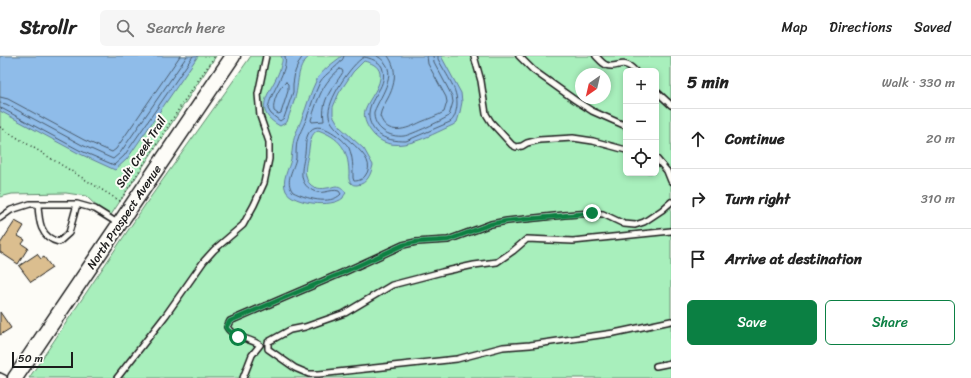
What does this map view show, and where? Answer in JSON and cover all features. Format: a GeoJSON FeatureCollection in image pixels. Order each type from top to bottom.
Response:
{"type":"FeatureCollection","features":[{"type":"Feature","properties":{"kind":"main road","name":"North Prospect Avenue"},"geometry":{"type":"LineString","coordinates":[[15,378],[229,62]]}},
{"type":"Feature","properties":{"kind":"lane"},"geometry":{"type":"LineString","coordinates":[[117,378],[166,315],[204,261],[242,225],[257,200],[264,183],[269,159],[269,142],[260,116],[258,94],[266,56]]}},
{"type":"Feature","properties":{"kind":"lane"},"geometry":{"type":"LineString","coordinates":[[474,56],[481,81],[486,114],[491,122],[512,145],[516,147],[539,140],[573,138],[594,141],[623,149]]}},
{"type":"Feature","properties":{"kind":"lane"},"geometry":{"type":"LineString","coordinates":[[519,56],[533,70],[575,100],[592,111],[623,125]]}},
{"type":"Feature","properties":{"kind":"lane"},"geometry":{"type":"LineString","coordinates":[[596,56],[608,66],[625,64],[632,68]]}},
{"type":"Feature","properties":{"kind":"lane"},"geometry":{"type":"LineString","coordinates":[[659,94],[671,105]]}},
{"type":"Feature","properties":{"kind":"lane"},"geometry":{"type":"LineString","coordinates":[[659,162],[671,173]]}},
{"type":"Feature","properties":{"kind":"lane"},"geometry":{"type":"LineString","coordinates":[[662,164],[671,181]]}},
{"type":"Feature","properties":{"kind":"lane"},"geometry":{"type":"LineString","coordinates":[[267,345],[260,345],[248,339],[238,337],[226,327],[230,321],[403,245],[416,242],[448,240],[491,224],[507,221],[564,215],[592,213],[603,214],[624,224],[635,224],[644,222],[671,202]]}},
{"type":"Feature","properties":{"kind":"lane"},"geometry":{"type":"LineString","coordinates":[[0,218],[11,210],[30,204],[77,204],[95,209],[119,224]]}},
{"type":"Feature","properties":{"kind":"lane"},"geometry":{"type":"LineString","coordinates":[[38,205],[40,226],[52,240],[59,242],[69,234],[77,204]]}},
{"type":"Feature","properties":{"kind":"lane"},"geometry":{"type":"LineString","coordinates":[[267,345],[271,340],[290,330],[305,327],[345,313],[392,285],[474,265],[497,262],[527,239],[573,241],[671,232]]}},
{"type":"Feature","properties":{"kind":"lane"},"geometry":{"type":"LineString","coordinates":[[267,345],[271,352],[295,368],[314,376],[457,359],[503,347],[530,345],[614,333],[671,320]]}},
{"type":"Feature","properties":{"kind":"lane"},"geometry":{"type":"LineString","coordinates":[[243,378],[252,355],[260,345]]}},
{"type":"Feature","properties":{"kind":"lane"},"geometry":{"type":"LineString","coordinates":[[656,366],[671,363]]}},
{"type":"Feature","properties":{"kind":"lane"},"geometry":{"type":"LineString","coordinates":[[0,376],[4,378]]}},
{"type":"Feature","properties":{"kind":"path","name":"Salt Creek Trail"},"geometry":{"type":"LineString","coordinates":[[0,127],[120,200],[184,101],[216,56]]}},
{"type":"Feature","properties":{"kind":"green space"},"geometry":{"type":"Polygon","coordinates":[[[0,56],[216,56],[109,218],[86,196],[66,193],[12,194],[0,197],[0,56]]]}},
{"type":"Feature","properties":{"kind":"green space"},"geometry":{"type":"Polygon","coordinates":[[[251,56],[671,56],[671,378],[29,378],[147,202],[251,56]]]}},
{"type":"Feature","properties":{"kind":"water"},"geometry":{"type":"Polygon","coordinates":[[[0,56],[198,56],[127,159],[115,170],[78,153],[0,111],[0,56]]]}},
{"type":"Feature","properties":{"kind":"water"},"geometry":{"type":"Polygon","coordinates":[[[281,56],[310,56],[303,64],[299,74],[295,97],[287,122],[280,126],[270,119],[264,105],[278,74],[282,60],[281,56]]]}},
{"type":"Feature","properties":{"kind":"water"},"geometry":{"type":"Polygon","coordinates":[[[342,56],[441,56],[461,93],[462,102],[460,112],[457,122],[453,125],[410,143],[398,145],[378,139],[370,130],[364,115],[367,105],[379,83],[380,73],[376,66],[364,61],[353,72],[339,93],[333,107],[333,115],[340,127],[364,149],[373,165],[370,175],[363,183],[353,185],[349,179],[345,151],[332,137],[318,130],[311,138],[305,169],[307,180],[311,185],[317,188],[324,189],[338,186],[346,193],[343,198],[330,203],[322,204],[304,202],[290,195],[286,191],[284,183],[291,159],[295,134],[318,77],[331,64],[342,56]]]}},
{"type":"Feature","properties":{"kind":"building"},"geometry":{"type":"Polygon","coordinates":[[[15,221],[24,226],[18,236],[25,240],[22,244],[28,248],[18,264],[0,252],[0,244],[15,221]]]}},
{"type":"Feature","properties":{"kind":"building"},"geometry":{"type":"Polygon","coordinates":[[[37,254],[41,259],[44,257],[52,268],[31,282],[19,266],[37,254]]]}},
{"type":"Feature","properties":{"kind":"building"},"geometry":{"type":"Polygon","coordinates":[[[0,312],[11,328],[0,335],[0,312]]]}},
{"type":"Feature","properties":{"kind":"route"},"geometry":{"type":"LineString","coordinates":[[238,337],[226,327],[230,321],[403,245],[416,242],[438,242],[448,240],[491,224],[507,221],[592,213]]}}]}
